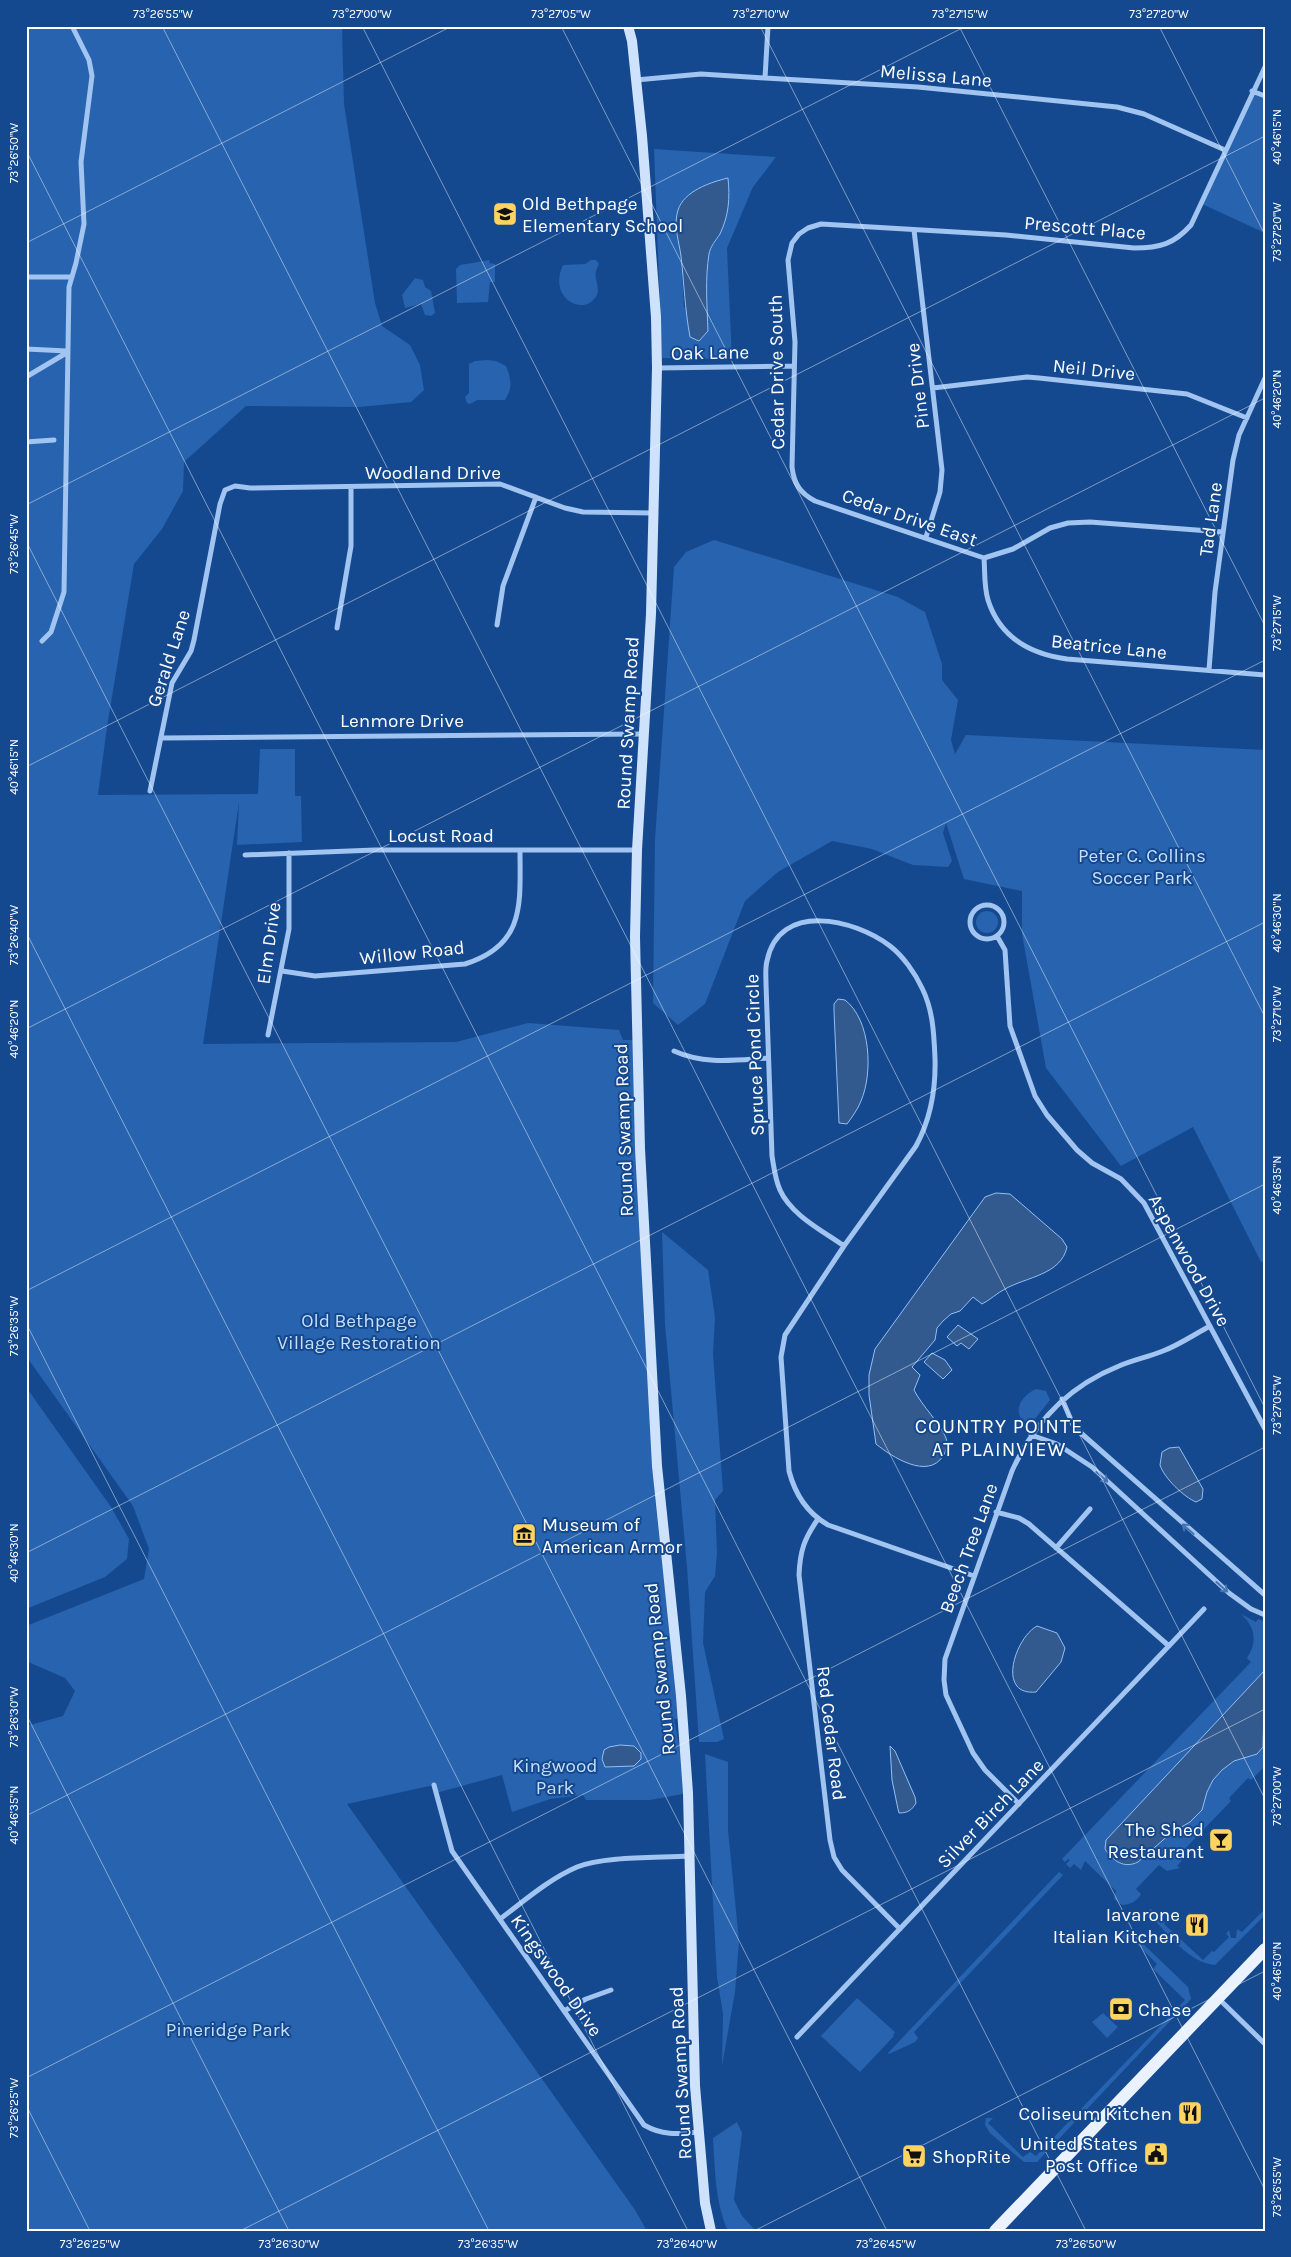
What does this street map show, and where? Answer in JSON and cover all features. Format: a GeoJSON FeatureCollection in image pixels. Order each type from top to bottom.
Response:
{"type":"FeatureCollection","features":[{"type":"Feature","properties":{"kind":"main road","name":"Round Swamp Road"},"geometry":{"type":"LineString","coordinates":[[628,26],[632,41],[636,80],[656,317],[657,368],[651,614],[637,850],[635,1005],[643,1229],[657,1466],[681,1696],[688,1793],[695,2086],[705,2203],[711,2231]]}},
{"type":"Feature","properties":{"kind":"main road"},"geometry":{"type":"LineString","coordinates":[[995,2231],[1265,1949]]}},
{"type":"Feature","properties":{"kind":"street"},"geometry":{"type":"LineString","coordinates":[[42,641],[51,632],[64,592],[69,287],[84,224],[81,162],[92,76],[89,60],[72,26]]}},
{"type":"Feature","properties":{"kind":"street"},"geometry":{"type":"LineString","coordinates":[[765,78],[768,26]]}},
{"type":"Feature","properties":{"kind":"street","name":"Prescott Place"},"geometry":{"type":"LineString","coordinates":[[802,232],[821,224],[1006,235],[1134,248],[1155,248],[1176,240],[1191,224],[1252,91],[1265,67]]}},
{"type":"Feature","properties":{"kind":"street","name":"Melissa Lane"},"geometry":{"type":"LineString","coordinates":[[636,80],[701,74],[918,86],[1117,107],[1144,114],[1225,150]]}},
{"type":"Feature","properties":{"kind":"street"},"geometry":{"type":"LineString","coordinates":[[1252,91],[1265,96]]}},
{"type":"Feature","properties":{"kind":"street","name":"Pine Drive"},"geometry":{"type":"LineString","coordinates":[[914,230],[942,470],[940,492],[926,537]]}},
{"type":"Feature","properties":{"kind":"street","name":"Cedar Drive South"},"geometry":{"type":"LineString","coordinates":[[796,484],[793,479],[792,467],[795,342],[788,260],[792,243],[802,232]]}},
{"type":"Feature","properties":{"kind":"street"},"geometry":{"type":"LineString","coordinates":[[26,277],[72,277]]}},
{"type":"Feature","properties":{"kind":"street"},"geometry":{"type":"LineString","coordinates":[[26,349],[68,352]]}},
{"type":"Feature","properties":{"kind":"street"},"geometry":{"type":"LineString","coordinates":[[26,377],[68,352]]}},
{"type":"Feature","properties":{"kind":"street","name":"Oak Lane"},"geometry":{"type":"LineString","coordinates":[[657,368],[794,366]]}},
{"type":"Feature","properties":{"kind":"street","name":"Neil Drive"},"geometry":{"type":"LineString","coordinates":[[932,388],[1027,377],[1039,378],[1187,394],[1247,418]]}},
{"type":"Feature","properties":{"kind":"street","name":"Tad Lane"},"geometry":{"type":"LineString","coordinates":[[1209,670],[1215,592],[1233,460],[1239,435],[1265,378]]}},
{"type":"Feature","properties":{"kind":"street"},"geometry":{"type":"LineString","coordinates":[[26,442],[54,440]]}},
{"type":"Feature","properties":{"kind":"street","name":"Woodland Drive"},"geometry":{"type":"LineString","coordinates":[[220,504],[225,490],[235,486],[250,488],[500,484],[565,508],[583,512],[653,512]]}},
{"type":"Feature","properties":{"kind":"street","name":"Cedar Drive East"},"geometry":{"type":"LineString","coordinates":[[796,484],[806,496],[815,501],[984,558],[1013,549],[1050,528],[1068,523],[1090,522],[1223,532]]}},
{"type":"Feature","properties":{"kind":"street"},"geometry":{"type":"LineString","coordinates":[[337,628],[351,546],[352,487]]}},
{"type":"Feature","properties":{"kind":"street"},"geometry":{"type":"LineString","coordinates":[[497,625],[503,586],[536,497]]}},
{"type":"Feature","properties":{"kind":"street","name":"Gerald Lane"},"geometry":{"type":"LineString","coordinates":[[150,791],[172,683],[194,640],[220,504]]}},
{"type":"Feature","properties":{"kind":"street","name":"Beatrice Lane"},"geometry":{"type":"LineString","coordinates":[[984,558],[988,600],[997,620],[1011,637],[1031,650],[1049,657],[1067,659],[1265,674]]}},
{"type":"Feature","properties":{"kind":"street","name":"Lenmore Drive"},"geometry":{"type":"LineString","coordinates":[[162,738],[644,734]]}},
{"type":"Feature","properties":{"kind":"street","name":"Locust Road"},"geometry":{"type":"LineString","coordinates":[[245,855],[375,850],[637,850]]}},
{"type":"Feature","properties":{"kind":"street","name":"Willow Road"},"geometry":{"type":"LineString","coordinates":[[282,971],[305,975],[324,975],[465,964],[488,955],[507,939],[517,917],[520,893],[520,850]]}},
{"type":"Feature","properties":{"kind":"street","name":"Elm Drive"},"geometry":{"type":"LineString","coordinates":[[268,1035],[282,971],[290,913],[289,853]]}},
{"type":"Feature","properties":{"kind":"street"},"geometry":{"type":"LineString","coordinates":[[993,906],[1001,912],[1004,922],[1001,932],[997,936],[987,940],[976,936],[973,932],[969,922],[970,916],[977,908],[993,906]]}},
{"type":"Feature","properties":{"kind":"street","name":"Spruce Pond Circle"},"geometry":{"type":"LineString","coordinates":[[844,1246],[792,1208],[780,1191],[775,1177],[772,1156],[767,961],[772,946],[783,933],[796,925],[812,920],[831,920],[848,924],[872,934],[891,946],[909,966],[922,987],[934,1028],[934,1093],[924,1131],[916,1146],[844,1246],[785,1335],[781,1357],[789,1471],[794,1487],[818,1519],[847,1532],[974,1576]]}},
{"type":"Feature","properties":{"kind":"street","name":"Aspenwood Drive"},"geometry":{"type":"LineString","coordinates":[[997,936],[1005,950],[1010,1026],[1035,1096],[1047,1115],[1077,1150],[1092,1163],[1121,1179],[1144,1203],[1265,1429]]}},
{"type":"Feature","properties":{"kind":"street"},"geometry":{"type":"LineString","coordinates":[[674,1051],[690,1058],[714,1062],[768,1058]]}},
{"type":"Feature","properties":{"kind":"street","name":"Beech Tree Lane"},"geometry":{"type":"LineString","coordinates":[[1019,1804],[985,1770],[974,1753],[946,1695],[944,1680],[945,1659],[1012,1471],[1031,1436],[1062,1399],[1108,1370],[1164,1351],[1210,1326]]}},
{"type":"Feature","properties":{"kind":"street"},"geometry":{"type":"LineString","coordinates":[[1062,1399],[1074,1427],[1265,1596]]}},
{"type":"Feature","properties":{"kind":"street"},"geometry":{"type":"LineString","coordinates":[[1031,1436],[1057,1444],[1092,1467],[1229,1593],[1251,1609],[1265,1615]]}},
{"type":"Feature","properties":{"kind":"street"},"geometry":{"type":"LineString","coordinates":[[1056,1548],[1090,1509]]}},
{"type":"Feature","properties":{"kind":"street"},"geometry":{"type":"LineString","coordinates":[[996,1512],[1018,1518],[1029,1524],[1169,1646]]}},
{"type":"Feature","properties":{"kind":"street","name":"Red Cedar Road"},"geometry":{"type":"LineString","coordinates":[[818,1519],[807,1535],[800,1555],[799,1574],[830,1840],[834,1858],[842,1870],[900,1929]]}},
{"type":"Feature","properties":{"kind":"street","name":"Silver Birch Lane"},"geometry":{"type":"LineString","coordinates":[[797,2037],[1204,1610]]}},
{"type":"Feature","properties":{"kind":"street","name":"Kingswood Drive"},"geometry":{"type":"LineString","coordinates":[[434,1785],[452,1851],[644,2124],[655,2131],[668,2134],[699,2132]]}},
{"type":"Feature","properties":{"kind":"street"},"geometry":{"type":"LineString","coordinates":[[500,1919],[561,1876],[579,1866],[607,1861],[689,1856]]}},
{"type":"Feature","properties":{"kind":"street"},"geometry":{"type":"LineString","coordinates":[[564,2011],[586,1999],[611,1990]]}},
{"type":"Feature","properties":{"kind":"street"},"geometry":{"type":"LineString","coordinates":[[1218,1998],[1265,2044]]}},
{"type":"Feature","properties":{"kind":"green space"},"geometry":{"type":"Polygon","coordinates":[[[26,26],[342,26],[344,104],[375,303],[382,326],[410,345],[420,365],[424,390],[411,402],[359,407],[246,406],[184,462],[183,491],[162,529],[134,564],[107,727],[98,795],[258,794],[260,749],[295,749],[295,796],[301,796],[302,842],[237,845],[239,802],[203,1044],[456,1042],[528,1023],[619,1030],[623,1040],[634,1040],[655,1499],[680,1718],[674,1719],[688,1793],[650,1800],[586,1800],[583,1795],[550,1799],[512,1812],[502,1775],[436,1793],[434,1785],[347,1804],[635,2210],[647,2231],[26,2231],[26,1726],[63,1716],[75,1691],[65,1678],[26,1661],[26,1626],[144,1579],[149,1549],[133,1506],[26,1356],[26,26]]]}},
{"type":"Feature","properties":{"kind":"green space"},"geometry":{"type":"Polygon","coordinates":[[[1252,91],[1265,96],[1265,233],[1202,204],[1252,91]]]}},
{"type":"Feature","properties":{"kind":"green space"},"geometry":{"type":"Polygon","coordinates":[[[654,149],[776,157],[753,187],[727,248],[732,359],[662,358],[654,149]],[[675,229],[681,254],[684,308],[706,291],[709,252],[721,231],[675,229]]]}},
{"type":"Feature","properties":{"kind":"green space"},"geometry":{"type":"Polygon","coordinates":[[[490,260],[489,263],[495,264],[495,282],[490,282],[488,302],[457,303],[456,269],[460,265],[490,260]]]}},
{"type":"Feature","properties":{"kind":"green space"},"geometry":{"type":"Polygon","coordinates":[[[591,260],[596,260],[599,264],[596,271],[597,295],[591,302],[577,305],[564,295],[560,287],[559,277],[563,265],[585,264],[591,260]]]}},
{"type":"Feature","properties":{"kind":"green space"},"geometry":{"type":"Polygon","coordinates":[[[415,278],[423,280],[425,287],[431,291],[435,313],[431,316],[425,315],[421,304],[405,308],[402,295],[415,278]]]}},
{"type":"Feature","properties":{"kind":"green space"},"geometry":{"type":"Polygon","coordinates":[[[475,361],[496,361],[506,366],[510,383],[508,396],[505,400],[477,400],[470,404],[467,403],[465,397],[469,393],[469,364],[475,361]]]}},
{"type":"Feature","properties":{"kind":"green space","name":"Peter C. Collins Soccer Park"},"geometry":{"type":"Polygon","coordinates":[[[714,540],[898,597],[925,612],[942,664],[942,680],[958,700],[951,740],[955,754],[966,735],[1265,750],[1265,1261],[1261,1262],[1193,1127],[1121,1166],[1046,1068],[1022,934],[1022,891],[964,879],[946,823],[943,833],[952,861],[948,867],[913,865],[872,849],[832,841],[778,872],[745,901],[705,1004],[678,1025],[653,1003],[655,839],[674,567],[686,552],[714,540]]]}},
{"type":"Feature","properties":{"kind":"green space"},"geometry":{"type":"Polygon","coordinates":[[[987,911],[995,914],[998,922],[995,930],[987,933],[979,930],[976,922],[979,914],[987,911]]]}},
{"type":"Feature","properties":{"kind":"green space"},"geometry":{"type":"Polygon","coordinates":[[[662,1232],[708,1270],[715,1317],[713,1354],[723,1491],[715,1500],[717,1553],[715,1576],[705,1592],[703,1643],[724,1739],[717,1742],[699,1742],[687,1567],[665,1324],[662,1232]]]}},
{"type":"Feature","properties":{"kind":"green space"},"geometry":{"type":"Polygon","coordinates":[[[26,1387],[111,1507],[129,1539],[127,1559],[105,1577],[26,1609],[26,1387]]]}},
{"type":"Feature","properties":{"kind":"green space"},"geometry":{"type":"Polygon","coordinates":[[[1036,1389],[1046,1391],[1050,1400],[1034,1420],[1026,1422],[1020,1417],[1020,1404],[1028,1394],[1036,1389]]]}},
{"type":"Feature","properties":{"kind":"green space"},"geometry":{"type":"Polygon","coordinates":[[[1241,1614],[1256,1622],[1258,1619],[1265,1622],[1265,1766],[1251,1780],[1248,1778],[1229,1798],[1231,1801],[1180,1854],[1184,1858],[1177,1866],[1180,1868],[1167,1871],[1159,1865],[1136,1889],[1141,1894],[1137,1899],[1122,1905],[1114,1899],[1116,1891],[1085,1861],[1081,1870],[1074,1864],[1070,1868],[1066,1864],[1070,1860],[1068,1859],[1065,1862],[1062,1859],[1251,1662],[1247,1658],[1253,1646],[1252,1629],[1241,1614]]]}},
{"type":"Feature","properties":{"kind":"green space"},"geometry":{"type":"Polygon","coordinates":[[[705,1754],[728,1762],[728,1830],[739,1941],[735,1992],[722,2066],[723,2014],[717,1977],[705,1754]]]}},
{"type":"Feature","properties":{"kind":"green space"},"geometry":{"type":"Polygon","coordinates":[[[1059,1872],[1063,1875],[914,2032],[918,2038],[915,2042],[889,2054],[888,2053],[1059,1872]]]}},
{"type":"Feature","properties":{"kind":"green space"},"geometry":{"type":"Polygon","coordinates":[[[1149,1909],[1203,1960],[1229,1937],[1226,1934],[1229,1930],[1231,1938],[1236,1938],[1237,1929],[1242,1932],[1265,1909],[1265,1915],[1215,1965],[1197,1959],[1180,1947],[1151,1917],[1149,1909]]]}},
{"type":"Feature","properties":{"kind":"green space"},"geometry":{"type":"Polygon","coordinates":[[[1126,1932],[1135,1936],[1188,1987],[1191,1999],[1037,2162],[1024,2162],[990,2133],[985,2125],[986,2118],[993,2118],[988,2123],[1023,2157],[1030,2152],[1036,2156],[1185,2000],[1153,1969],[1157,1964],[1130,1937],[1125,1942],[1121,1939],[1120,1935],[1126,1932]]]}},
{"type":"Feature","properties":{"kind":"green space"},"geometry":{"type":"Polygon","coordinates":[[[857,1998],[895,2032],[894,2036],[860,2072],[821,2036],[857,1998]]]}},
{"type":"Feature","properties":{"kind":"green space"},"geometry":{"type":"Polygon","coordinates":[[[1103,2013],[1118,2027],[1107,2038],[1092,2022],[1103,2013]]]}},
{"type":"Feature","properties":{"kind":"green space"},"geometry":{"type":"Polygon","coordinates":[[[737,2122],[742,2133],[734,2200],[742,2216],[756,2231],[728,2231],[720,2209],[713,2138],[737,2122]]]}},
{"type":"Feature","properties":{"kind":"shaded area"},"geometry":{"type":"Polygon","coordinates":[[[728,178],[729,199],[727,213],[720,234],[709,254],[707,292],[708,331],[699,341],[690,337],[676,228],[678,210],[681,203],[699,188],[728,178]]]}},
{"type":"Feature","properties":{"kind":"shaded area"},"geometry":{"type":"Polygon","coordinates":[[[838,999],[845,1000],[854,1009],[865,1033],[867,1048],[868,1062],[865,1089],[858,1107],[847,1124],[839,1123],[834,1011],[834,1004],[838,999]]]}},
{"type":"Feature","properties":{"kind":"shaded area"},"geometry":{"type":"Polygon","coordinates":[[[996,1193],[1010,1194],[1062,1239],[1067,1247],[1058,1264],[1042,1274],[1005,1289],[982,1304],[973,1297],[960,1311],[951,1314],[937,1328],[935,1340],[912,1367],[920,1375],[914,1390],[943,1432],[947,1440],[946,1448],[943,1456],[936,1463],[928,1466],[910,1464],[891,1455],[876,1444],[869,1395],[869,1375],[875,1349],[985,1197],[996,1193]]]}},
{"type":"Feature","properties":{"kind":"shaded area"},"geometry":{"type":"Polygon","coordinates":[[[958,1325],[978,1339],[969,1349],[961,1343],[957,1346],[947,1337],[958,1325]]]}},
{"type":"Feature","properties":{"kind":"shaded area"},"geometry":{"type":"Polygon","coordinates":[[[932,1353],[945,1360],[952,1370],[943,1379],[924,1362],[932,1353]]]}},
{"type":"Feature","properties":{"kind":"shaded area"},"geometry":{"type":"Polygon","coordinates":[[[1179,1447],[1203,1489],[1202,1499],[1196,1502],[1175,1486],[1166,1476],[1160,1465],[1162,1452],[1169,1448],[1179,1447]]]}},
{"type":"Feature","properties":{"kind":"shaded area"},"geometry":{"type":"Polygon","coordinates":[[[1037,1626],[1057,1633],[1065,1648],[1061,1662],[1036,1692],[1024,1691],[1016,1685],[1013,1676],[1013,1665],[1016,1653],[1022,1642],[1029,1632],[1037,1626]]]}},
{"type":"Feature","properties":{"kind":"shaded area"},"geometry":{"type":"Polygon","coordinates":[[[1265,1670],[1263,1747],[1257,1754],[1234,1761],[1222,1770],[1213,1780],[1207,1792],[1202,1810],[1190,1822],[1171,1833],[1138,1862],[1128,1865],[1115,1860],[1105,1849],[1106,1840],[1265,1670]]]}},
{"type":"Feature","properties":{"kind":"shaded area"},"geometry":{"type":"Polygon","coordinates":[[[620,1745],[634,1746],[641,1753],[641,1759],[634,1766],[605,1767],[602,1759],[604,1750],[620,1745]]]}},
{"type":"Feature","properties":{"kind":"shaded area"},"geometry":{"type":"Polygon","coordinates":[[[890,1746],[895,1751],[915,1797],[916,1803],[909,1811],[899,1813],[892,1780],[890,1746]]]}},
{"type":"Feature","properties":{"kind":"place","name":"Old Bethpage Elementary School"},"geometry":{"type":"Point","coordinates":[505,214]}},
{"type":"Feature","properties":{"kind":"place","name":"Museum of American Armor"},"geometry":{"type":"Point","coordinates":[524,1535]}},
{"type":"Feature","properties":{"kind":"place","name":"The Shed Restaurant"},"geometry":{"type":"Point","coordinates":[1221,1840]}},
{"type":"Feature","properties":{"kind":"place","name":"Iavarone Italian Kitchen"},"geometry":{"type":"Point","coordinates":[1197,1925]}},
{"type":"Feature","properties":{"kind":"place","name":"Chase"},"geometry":{"type":"Point","coordinates":[1121,2009]}},
{"type":"Feature","properties":{"kind":"place","name":"Coliseum Kitchen"},"geometry":{"type":"Point","coordinates":[1190,2113]}},
{"type":"Feature","properties":{"kind":"place","name":"United States Post Office"},"geometry":{"type":"Point","coordinates":[1156,2154]}},
{"type":"Feature","properties":{"kind":"place","name":"ShopRite"},"geometry":{"type":"Point","coordinates":[914,2156]}},
{"type":"Feature","properties":{"kind":"district","name":"COUNTRY POINTE AT PLAINVIEW"},"geometry":{"type":"Point","coordinates":[999,1438]}},
{"type":"Feature","properties":{"kind":"park label","name":"Old Bethpage Village Restoration"},"geometry":{"type":"Point","coordinates":[359,1331]}},
{"type":"Feature","properties":{"kind":"park label","name":"Kingwood Park"},"geometry":{"type":"Point","coordinates":[555,1776]}},
{"type":"Feature","properties":{"kind":"park label","name":"Pineridge Park"},"geometry":{"type":"Point","coordinates":[228,2029]}}]}
